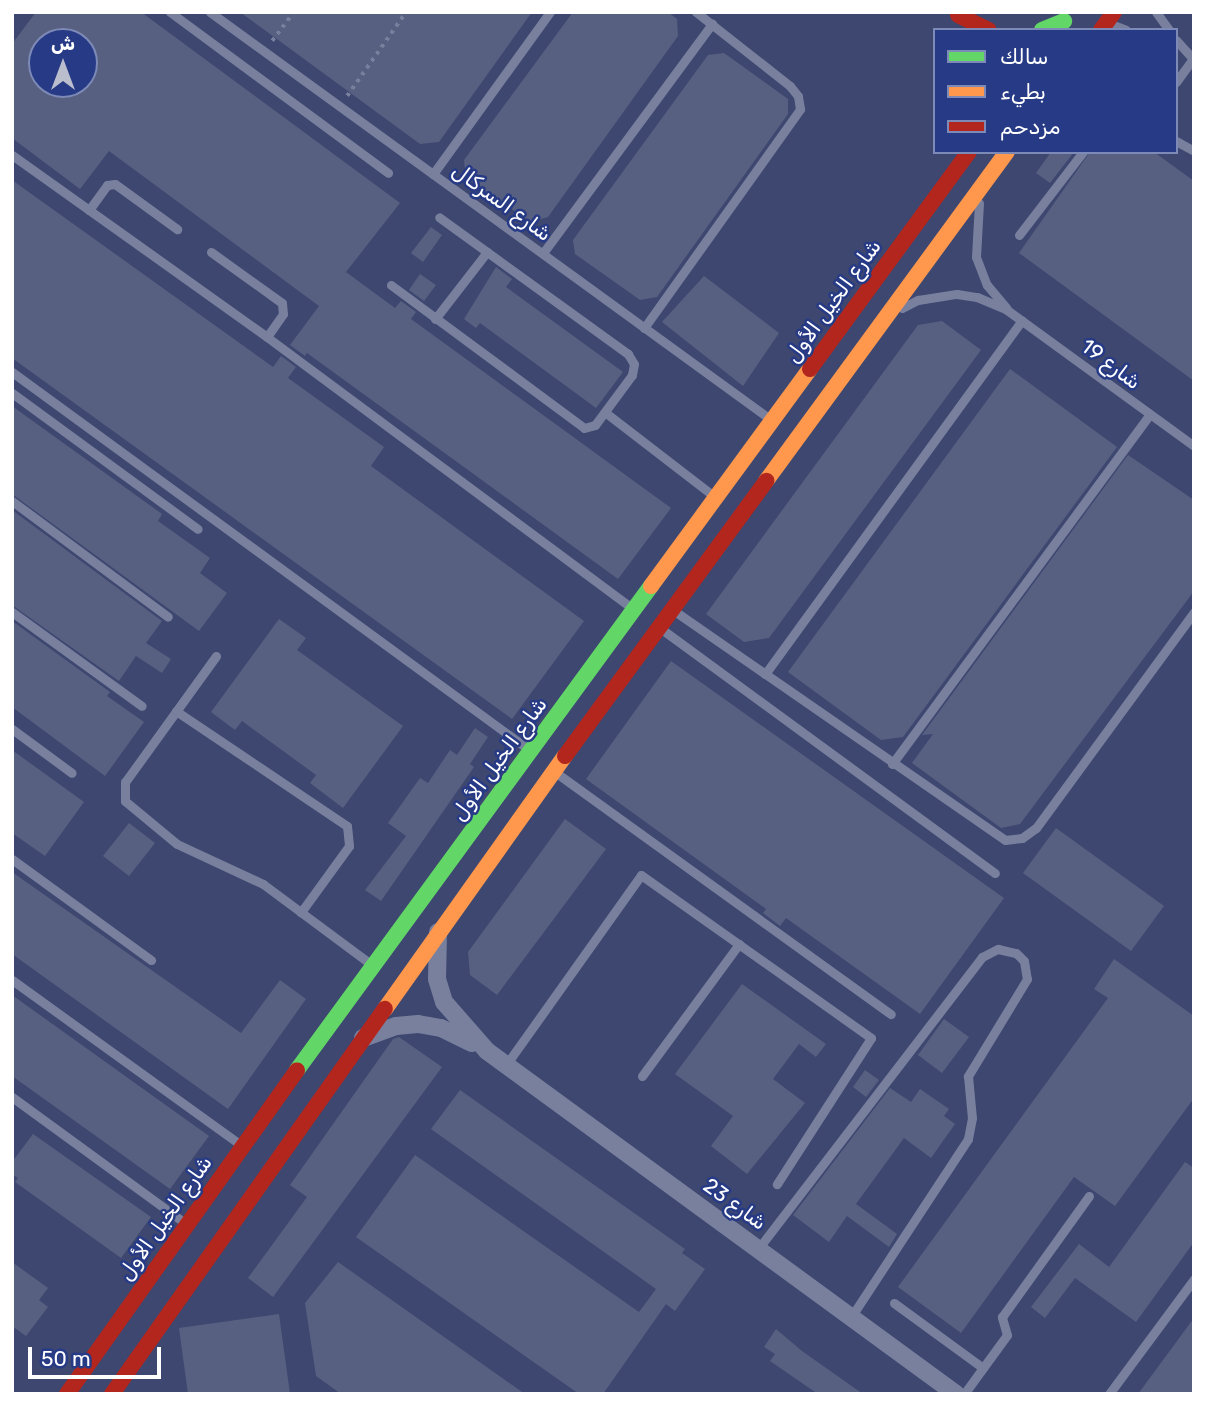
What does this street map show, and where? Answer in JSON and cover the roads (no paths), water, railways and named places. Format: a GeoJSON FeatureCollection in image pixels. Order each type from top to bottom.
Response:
{"type":"FeatureCollection","features":[{"type":"Feature","properties":{"kind":"main road"},"geometry":{"type":"LineString","coordinates":[[956,14],[972,28]]}},
{"type":"Feature","properties":{"kind":"main road"},"geometry":{"type":"LineString","coordinates":[[956,14],[985,28]]}},
{"type":"Feature","properties":{"kind":"main road"},"geometry":{"type":"LineString","coordinates":[[1047,28],[1064,21]]}},
{"type":"Feature","properties":{"kind":"main road","name":"شارع الخيل الأول"},"geometry":{"type":"LineString","coordinates":[[67,1394],[242,1145],[968,154]]}},
{"type":"Feature","properties":{"kind":"main road"},"geometry":{"type":"LineString","coordinates":[[112,1394],[554,771],[882,319],[1005,154]]}},
{"type":"Feature","properties":{"kind":"street","name":"شارع 23"},"geometry":{"type":"LineString","coordinates":[[438,932],[437,979],[443,1002],[487,1051]]}},
{"type":"Feature","properties":{"kind":"street","name":"شارع 23"},"geometry":{"type":"LineString","coordinates":[[363,1038],[396,1026],[418,1024],[451,1032],[487,1051],[956,1394]]}},
{"type":"Feature","properties":{"kind":"lane"},"geometry":{"type":"LineString","coordinates":[[170,12],[388,173]]}},
{"type":"Feature","properties":{"kind":"lane"},"geometry":{"type":"LineString","coordinates":[[210,12],[433,174]]}},
{"type":"Feature","properties":{"kind":"lane","name":"شارع السركال"},"geometry":{"type":"LineString","coordinates":[[550,12],[433,174],[772,420]]}},
{"type":"Feature","properties":{"kind":"lane"},"geometry":{"type":"LineString","coordinates":[[644,328],[800,109],[795,90],[696,12]]}},
{"type":"Feature","properties":{"kind":"lane"},"geometry":{"type":"LineString","coordinates":[[1156,12],[1168,28]]}},
{"type":"Feature","properties":{"kind":"lane"},"geometry":{"type":"LineString","coordinates":[[543,253],[712,24]]}},
{"type":"Feature","properties":{"kind":"lane"},"geometry":{"type":"LineString","coordinates":[[1178,42],[1193,59],[1178,79]]}},
{"type":"Feature","properties":{"kind":"lane"},"geometry":{"type":"LineString","coordinates":[[1178,142],[1194,151]]}},
{"type":"Feature","properties":{"kind":"lane"},"geometry":{"type":"LineString","coordinates":[[1019,234],[1081,154]]}},
{"type":"Feature","properties":{"kind":"lane"},"geometry":{"type":"LineString","coordinates":[[12,155],[267,337],[634,610]]}},
{"type":"Feature","properties":{"kind":"lane"},"geometry":{"type":"LineString","coordinates":[[89,210],[107,185],[115,184],[177,229]]}},
{"type":"Feature","properties":{"kind":"lane","name":"شارع 19"},"geometry":{"type":"LineString","coordinates":[[981,186],[976,257],[987,285],[1007,310]]}},
{"type":"Feature","properties":{"kind":"lane"},"geometry":{"type":"LineString","coordinates":[[390,285],[584,428],[593,428],[606,412],[632,375],[632,359],[439,217]]}},
{"type":"Feature","properties":{"kind":"lane"},"geometry":{"type":"LineString","coordinates":[[211,252],[282,303],[283,314],[267,337]]}},
{"type":"Feature","properties":{"kind":"lane"},"geometry":{"type":"LineString","coordinates":[[435,319],[487,252]]}},
{"type":"Feature","properties":{"kind":"lane","name":"شارع 19"},"geometry":{"type":"LineString","coordinates":[[882,319],[918,300],[937,295],[978,297],[1022,320],[1194,446]]}},
{"type":"Feature","properties":{"kind":"lane"},"geometry":{"type":"LineString","coordinates":[[765,674],[1022,320]]}},
{"type":"Feature","properties":{"kind":"lane"},"geometry":{"type":"LineString","coordinates":[[12,372],[530,751]]}},
{"type":"Feature","properties":{"kind":"lane"},"geometry":{"type":"LineString","coordinates":[[12,393],[198,529]]}},
{"type":"Feature","properties":{"kind":"lane"},"geometry":{"type":"LineString","coordinates":[[606,412],[716,498]]}},
{"type":"Feature","properties":{"kind":"lane"},"geometry":{"type":"LineString","coordinates":[[892,764],[1149,415]]}},
{"type":"Feature","properties":{"kind":"lane"},"geometry":{"type":"LineString","coordinates":[[12,501],[168,617]]}},
{"type":"Feature","properties":{"kind":"lane"},"geometry":{"type":"LineString","coordinates":[[672,609],[997,837],[1023,838],[1036,828],[1194,612]]}},
{"type":"Feature","properties":{"kind":"lane"},"geometry":{"type":"LineString","coordinates":[[12,612],[142,706]]}},
{"type":"Feature","properties":{"kind":"lane"},"geometry":{"type":"LineString","coordinates":[[658,627],[995,873]]}},
{"type":"Feature","properties":{"kind":"lane"},"geometry":{"type":"LineString","coordinates":[[216,656],[125,782],[125,801],[177,844],[248,876],[373,966]]}},
{"type":"Feature","properties":{"kind":"lane"},"geometry":{"type":"LineString","coordinates":[[176,710],[347,826],[349,846],[301,912]]}},
{"type":"Feature","properties":{"kind":"lane"},"geometry":{"type":"LineString","coordinates":[[12,729],[72,773]]}},
{"type":"Feature","properties":{"kind":"lane"},"geometry":{"type":"LineString","coordinates":[[554,771],[891,1014]]}},
{"type":"Feature","properties":{"kind":"lane"},"geometry":{"type":"LineString","coordinates":[[12,859],[151,960]]}},
{"type":"Feature","properties":{"kind":"lane"},"geometry":{"type":"LineString","coordinates":[[506,1065],[641,875],[872,1038],[777,1184]]}},
{"type":"Feature","properties":{"kind":"lane"},"geometry":{"type":"LineString","coordinates":[[642,1076],[739,944]]}},
{"type":"Feature","properties":{"kind":"lane"},"geometry":{"type":"LineString","coordinates":[[758,1249],[982,957],[998,949],[1020,957],[1028,972],[1026,984],[968,1076],[966,1092],[972,1118],[968,1139],[851,1317]]}},
{"type":"Feature","properties":{"kind":"lane"},"geometry":{"type":"LineString","coordinates":[[12,981],[242,1145]]}},
{"type":"Feature","properties":{"kind":"lane"},"geometry":{"type":"LineString","coordinates":[[12,1097],[186,1224]]}},
{"type":"Feature","properties":{"kind":"lane"},"geometry":{"type":"LineString","coordinates":[[964,1394],[1007,1335],[1002,1317],[1089,1196]]}},
{"type":"Feature","properties":{"kind":"lane"},"geometry":{"type":"LineString","coordinates":[[1109,1394],[1194,1279]]}},
{"type":"Feature","properties":{"kind":"lane"},"geometry":{"type":"LineString","coordinates":[[894,1303],[983,1368]]}}]}
